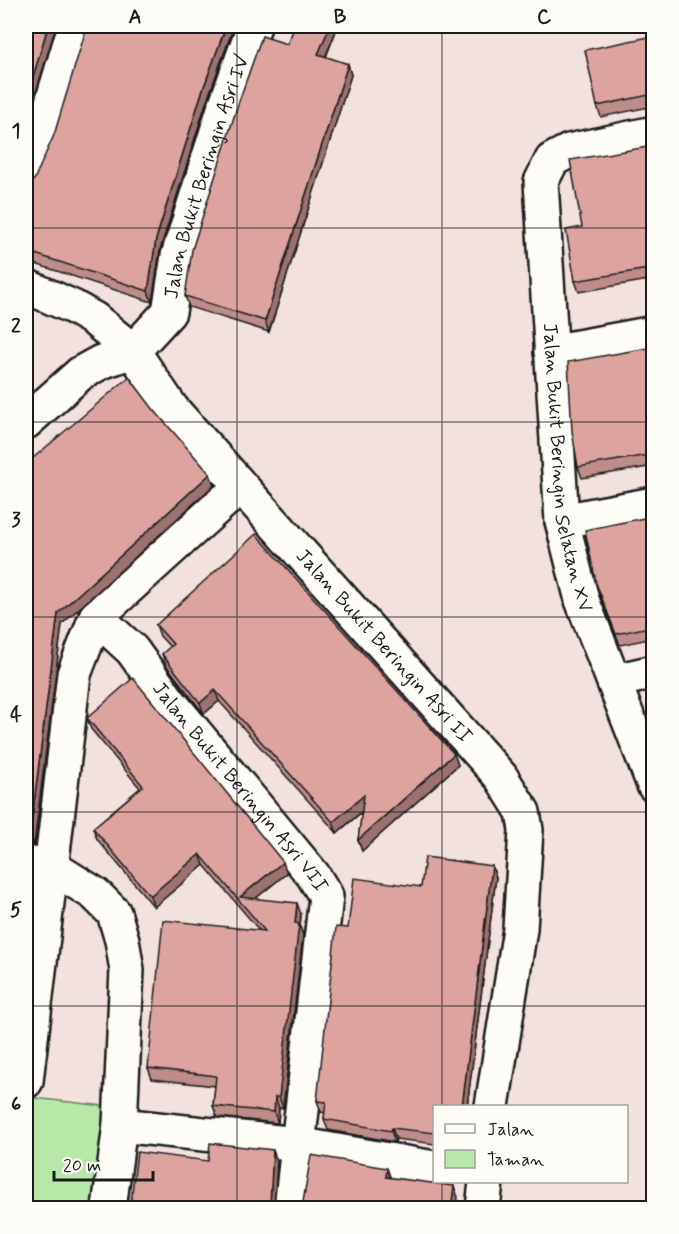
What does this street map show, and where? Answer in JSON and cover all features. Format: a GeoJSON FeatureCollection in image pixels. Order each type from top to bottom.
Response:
{"type":"FeatureCollection","features":[{"type":"Feature","properties":{"kind":"street"},"geometry":{"type":"LineString","coordinates":[[26,177],[41,139],[75,26]]}},
{"type":"Feature","properties":{"kind":"street","name":"Jalan Bukit Beringin Asri IV"},"geometry":{"type":"LineString","coordinates":[[133,351],[168,312],[178,256],[224,109],[255,26]]}},
{"type":"Feature","properties":{"kind":"street","name":"Jalan Bukit Beringin Selatan XV"},"geometry":{"type":"LineString","coordinates":[[654,133],[569,151],[552,160],[541,182],[562,521],[582,600],[654,785]]}},
{"type":"Feature","properties":{"kind":"street","name":"Jalan Bukit Beringin Asri II"},"geometry":{"type":"LineString","coordinates":[[26,286],[83,313],[133,351],[172,409],[241,489],[501,777],[523,812],[526,830],[520,929],[492,1105]]}},
{"type":"Feature","properties":{"kind":"street"},"geometry":{"type":"LineString","coordinates":[[551,352],[654,333]]}},
{"type":"Feature","properties":{"kind":"street"},"geometry":{"type":"LineString","coordinates":[[26,422],[81,373],[101,362],[133,351]]}},
{"type":"Feature","properties":{"kind":"street"},"geometry":{"type":"LineString","coordinates":[[26,1081],[39,865],[74,674],[96,617],[224,501],[241,489]]}},
{"type":"Feature","properties":{"kind":"street"},"geometry":{"type":"LineString","coordinates":[[562,521],[654,504]]}},
{"type":"Feature","properties":{"kind":"street","name":"Jalan Bukit Beringin Asri VII"},"geometry":{"type":"LineString","coordinates":[[96,617],[132,650],[169,701],[313,875],[326,896],[291,1209]]}},
{"type":"Feature","properties":{"kind":"street"},"geometry":{"type":"LineString","coordinates":[[614,681],[654,672]]}},
{"type":"Feature","properties":{"kind":"street"},"geometry":{"type":"LineString","coordinates":[[39,865],[95,894],[114,913],[122,940],[127,970],[120,1125],[110,1209]]}},
{"type":"Feature","properties":{"kind":"street"},"geometry":{"type":"LineString","coordinates":[[120,1125],[297,1144],[433,1168]]}},
{"type":"Feature","properties":{"kind":"street"},"geometry":{"type":"LineString","coordinates":[[483,1209],[486,1183]]}},
{"type":"Feature","properties":{"kind":"green space"},"geometry":{"type":"Polygon","coordinates":[[[34,1098],[104,1106],[92,1208],[26,1208],[26,1170],[34,1098]]]}},
{"type":"Feature","properties":{"kind":"building"},"geometry":{"type":"Polygon","coordinates":[[[26,26],[48,26],[26,101],[26,26]]]}},
{"type":"Feature","properties":{"kind":"building"},"geometry":{"type":"Polygon","coordinates":[[[87,26],[226,26],[202,92],[156,239],[148,291],[26,251],[26,184],[34,180],[54,135],[87,26]]]}},
{"type":"Feature","properties":{"kind":"building"},"geometry":{"type":"Polygon","coordinates":[[[295,26],[330,26],[318,54],[348,64],[265,321],[185,296],[192,250],[262,36],[287,44],[295,26]]]}},
{"type":"Feature","properties":{"kind":"building"},"geometry":{"type":"Polygon","coordinates":[[[654,36],[654,94],[597,106],[585,50],[654,36]]]}},
{"type":"Feature","properties":{"kind":"building"},"geometry":{"type":"Polygon","coordinates":[[[654,146],[654,268],[575,281],[566,230],[582,227],[570,160],[654,146]]]}},
{"type":"Feature","properties":{"kind":"building"},"geometry":{"type":"Polygon","coordinates":[[[654,347],[654,454],[578,467],[572,431],[568,362],[654,347]]]}},
{"type":"Feature","properties":{"kind":"building"},"geometry":{"type":"Polygon","coordinates":[[[129,377],[154,410],[210,474],[58,613],[30,834],[26,834],[26,464],[129,377]]]}},
{"type":"Feature","properties":{"kind":"building"},"geometry":{"type":"Polygon","coordinates":[[[654,516],[654,626],[616,634],[596,583],[585,530],[654,516]]]}},
{"type":"Feature","properties":{"kind":"building"},"geometry":{"type":"Polygon","coordinates":[[[256,534],[454,754],[358,840],[364,795],[333,822],[215,690],[200,703],[162,654],[173,644],[156,625],[256,534]]]}},
{"type":"Feature","properties":{"kind":"building"},"geometry":{"type":"Polygon","coordinates":[[[133,678],[283,862],[240,897],[297,903],[295,923],[299,924],[279,1097],[275,1097],[274,1112],[213,1106],[216,1076],[148,1068],[163,920],[265,931],[200,854],[150,896],[93,828],[143,786],[87,718],[133,678]]]}},
{"type":"Feature","properties":{"kind":"building"},"geometry":{"type":"Polygon","coordinates":[[[654,686],[654,718],[647,687],[654,686]]]}},
{"type":"Feature","properties":{"kind":"building"},"geometry":{"type":"Polygon","coordinates":[[[425,857],[492,866],[462,1105],[433,1105],[433,1133],[392,1128],[391,1131],[324,1119],[326,1102],[317,1101],[336,927],[348,928],[354,878],[421,887],[425,857]]]}},
{"type":"Feature","properties":{"kind":"building"},"geometry":{"type":"Polygon","coordinates":[[[210,1143],[273,1150],[270,1204],[273,1209],[130,1209],[137,1152],[208,1161],[210,1143]]]}},
{"type":"Feature","properties":{"kind":"building"},"geometry":{"type":"Polygon","coordinates":[[[311,1155],[387,1168],[386,1177],[454,1186],[451,1209],[301,1209],[311,1155]]]}}]}
